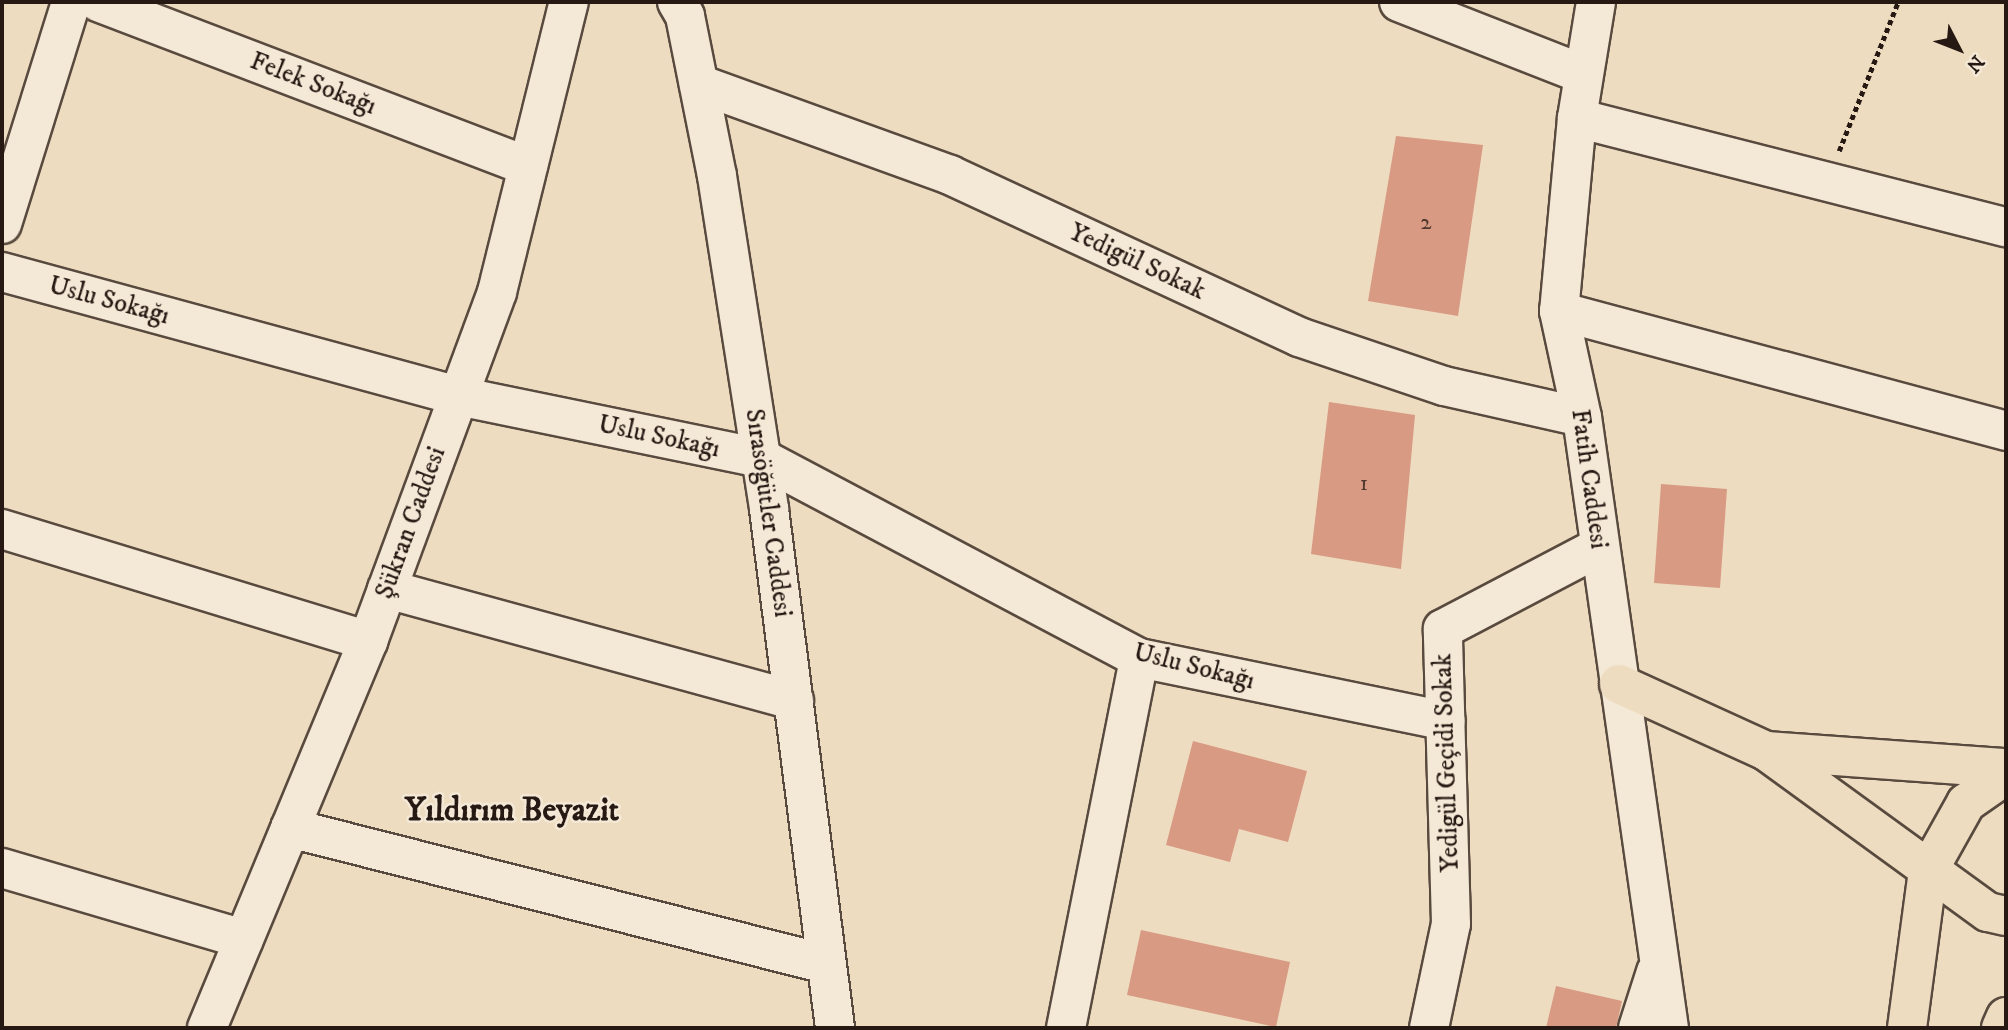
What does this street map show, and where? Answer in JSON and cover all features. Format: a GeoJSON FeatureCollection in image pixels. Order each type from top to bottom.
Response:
{"type":"FeatureCollection","features":[{"type":"Feature","properties":{"kind":"main road"},"geometry":{"type":"LineString","coordinates":[[1619,684],[1766,751],[1988,912],[2006,916]]}},
{"type":"Feature","properties":{"kind":"main road"},"geometry":{"type":"LineString","coordinates":[[1766,751],[2006,768]]}},
{"type":"Feature","properties":{"kind":"main road"},"geometry":{"type":"LineString","coordinates":[[1908,1028],[1928,870],[1966,803],[2006,775]]}},
{"type":"Feature","properties":{"kind":"main road"},"geometry":{"type":"LineString","coordinates":[[2001,1028],[2006,1017]]}},
{"type":"Feature","properties":{"kind":"street"},"geometry":{"type":"LineString","coordinates":[[2,224],[71,2]]}},
{"type":"Feature","properties":{"kind":"street","name":"Felek Sokağı"},"geometry":{"type":"LineString","coordinates":[[98,2],[528,166]]}},
{"type":"Feature","properties":{"kind":"street","name":"Şükran Caddesi"},"geometry":{"type":"LineString","coordinates":[[208,1028],[368,641],[497,292],[569,2]]}},
{"type":"Feature","properties":{"kind":"street","name":"Sırasöğütler Caddesi"},"geometry":{"type":"LineString","coordinates":[[677,2],[685,16],[699,84],[761,458],[835,1028]]}},
{"type":"Feature","properties":{"kind":"street"},"geometry":{"type":"LineString","coordinates":[[1399,2],[1583,74]]}},
{"type":"Feature","properties":{"kind":"street","name":"Fatih Caddesi"},"geometry":{"type":"LineString","coordinates":[[1596,2],[1577,118],[1559,312],[1582,417],[1669,1028]]}},
{"type":"Feature","properties":{"kind":"street","name":"Yedigül Sokak"},"geometry":{"type":"LineString","coordinates":[[699,84],[950,175],[1300,337],[1444,386],[1582,417]]}},
{"type":"Feature","properties":{"kind":"street"},"geometry":{"type":"LineString","coordinates":[[1577,118],[2006,227]]}},
{"type":"Feature","properties":{"kind":"street","name":"Uslu Sokağı"},"geometry":{"type":"LineString","coordinates":[[2,272],[458,396],[761,458],[1139,658],[1446,721]]}},
{"type":"Feature","properties":{"kind":"street"},"geometry":{"type":"LineString","coordinates":[[1559,312],[2006,431]]}},
{"type":"Feature","properties":{"kind":"street"},"geometry":{"type":"LineString","coordinates":[[2,529],[368,641]]}},
{"type":"Feature","properties":{"kind":"street","name":"Yedigül Geçidi Sokak"},"geometry":{"type":"LineString","coordinates":[[1429,1028],[1451,924],[1443,629],[1599,547]]}},
{"type":"Feature","properties":{"kind":"street"},"geometry":{"type":"LineString","coordinates":[[387,589],[794,700]]}},
{"type":"Feature","properties":{"kind":"street"},"geometry":{"type":"LineString","coordinates":[[1066,1028],[1139,658]]}},
{"type":"Feature","properties":{"kind":"street"},"geometry":{"type":"LineString","coordinates":[[290,828],[826,964]]}},
{"type":"Feature","properties":{"kind":"street"},"geometry":{"type":"LineString","coordinates":[[2,868],[244,939]]}},
{"type":"Feature","properties":{"kind":"street"},"geometry":{"type":"LineString","coordinates":[[1638,1028],[1660,957]]}},
{"type":"Feature","properties":{"kind":"path"},"geometry":{"type":"LineString","coordinates":[[1827,181],[1898,2]]}},
{"type":"Feature","properties":{"kind":"building"},"geometry":{"type":"Polygon","coordinates":[[[1396,136],[1483,145],[1458,316],[1368,301],[1396,136]]]}},
{"type":"Feature","properties":{"kind":"building"},"geometry":{"type":"Polygon","coordinates":[[[1329,402],[1415,415],[1401,569],[1311,554],[1329,402]]]}},
{"type":"Feature","properties":{"kind":"building"},"geometry":{"type":"Polygon","coordinates":[[[1661,484],[1727,489],[1720,588],[1654,583],[1661,484]]]}},
{"type":"Feature","properties":{"kind":"building"},"geometry":{"type":"Polygon","coordinates":[[[1193,741],[1307,771],[1288,842],[1239,829],[1230,862],[1166,845],[1193,741]]]}},
{"type":"Feature","properties":{"kind":"building"},"geometry":{"type":"Polygon","coordinates":[[[1141,930],[1290,962],[1276,1027],[1127,995],[1141,930]]]}},
{"type":"Feature","properties":{"kind":"building"},"geometry":{"type":"Polygon","coordinates":[[[1556,986],[1622,1001],[1616,1028],[1546,1028],[1556,986]]]}},
{"type":"Feature","properties":{"kind":"district","name":"Yıldırım Beyazit"},"geometry":{"type":"Point","coordinates":[512,811]}}]}
